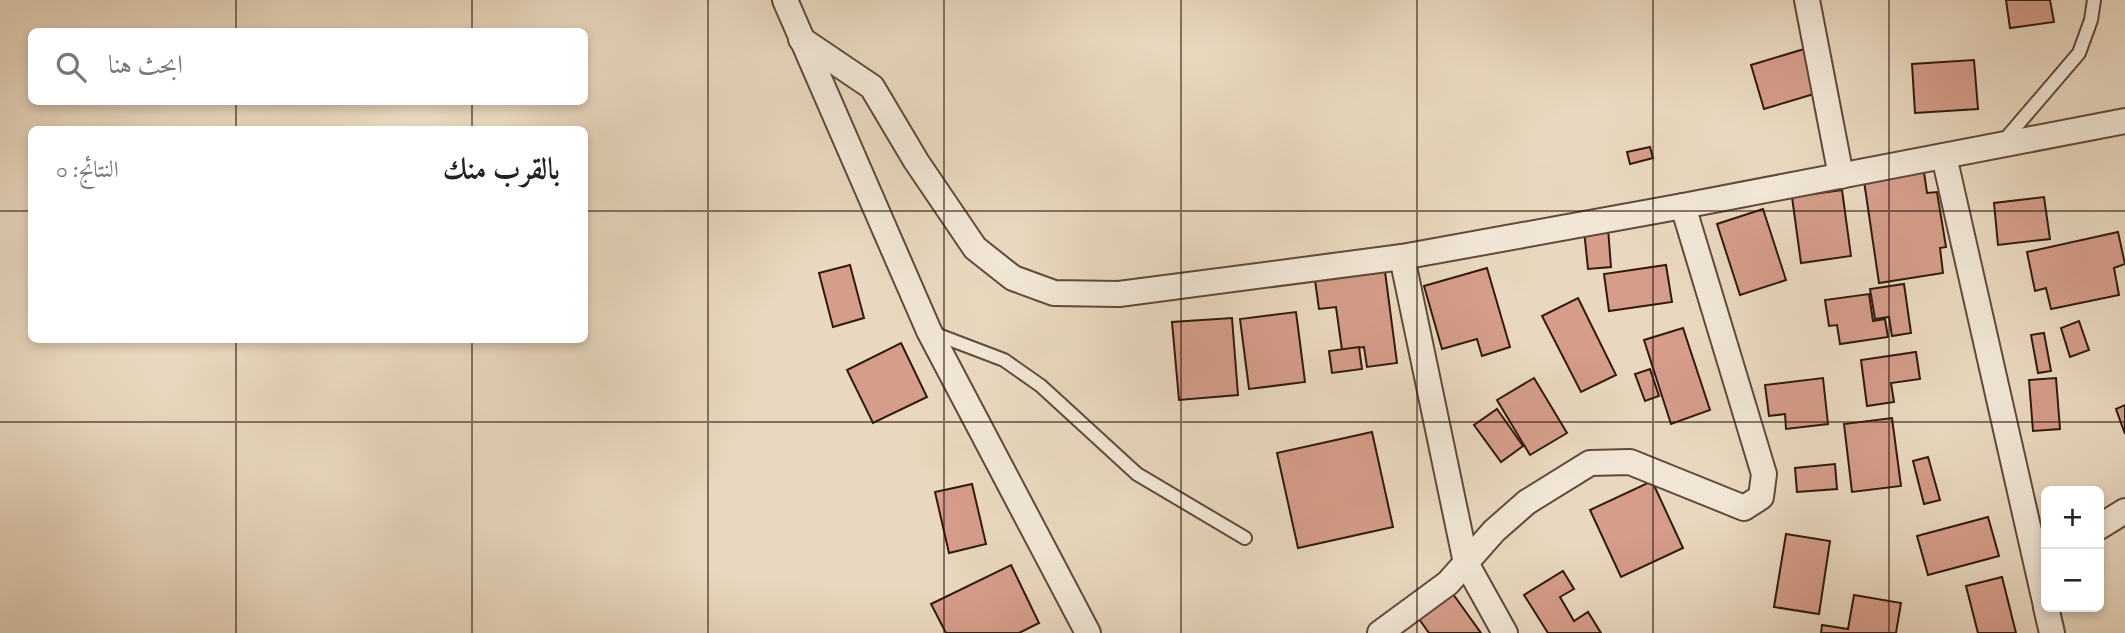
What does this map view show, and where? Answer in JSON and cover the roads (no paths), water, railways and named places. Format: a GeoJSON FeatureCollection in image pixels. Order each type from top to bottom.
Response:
{"type":"FeatureCollection","features":[{"type":"Feature","properties":{"kind":"street"},"geometry":{"type":"LineString","coordinates":[[785,0],[929,331],[1087,633]]}},
{"type":"Feature","properties":{"kind":"street"},"geometry":{"type":"LineString","coordinates":[[1807,0],[1841,176]]}},
{"type":"Feature","properties":{"kind":"street"},"geometry":{"type":"LineString","coordinates":[[801,39],[872,88],[916,161],[975,248],[1013,278],[1054,293],[1119,294],[1402,257],[2125,121]]}},
{"type":"Feature","properties":{"kind":"street"},"geometry":{"type":"LineString","coordinates":[[1944,156],[2041,561]]}},
{"type":"Feature","properties":{"kind":"street"},"geometry":{"type":"LineString","coordinates":[[1380,633],[1448,583],[1494,531],[1527,502],[1590,463],[1630,463],[1744,508],[1761,497],[1764,474],[1683,206]]}},
{"type":"Feature","properties":{"kind":"street"},"geometry":{"type":"LineString","coordinates":[[1402,257],[1466,563],[1504,633]]}},
{"type":"Feature","properties":{"kind":"street"},"geometry":{"type":"LineString","coordinates":[[2104,524],[2125,511]]}},
{"type":"Feature","properties":{"kind":"street"},"geometry":{"type":"LineString","coordinates":[[2047,612],[2052,633]]}},
{"type":"Feature","properties":{"kind":"lane"},"geometry":{"type":"LineString","coordinates":[[1999,145],[2079,53],[2091,20],[2094,0]]}},
{"type":"Feature","properties":{"kind":"lane"},"geometry":{"type":"LineString","coordinates":[[929,331],[1004,360],[1041,386],[1138,474],[1245,538]]}}]}
